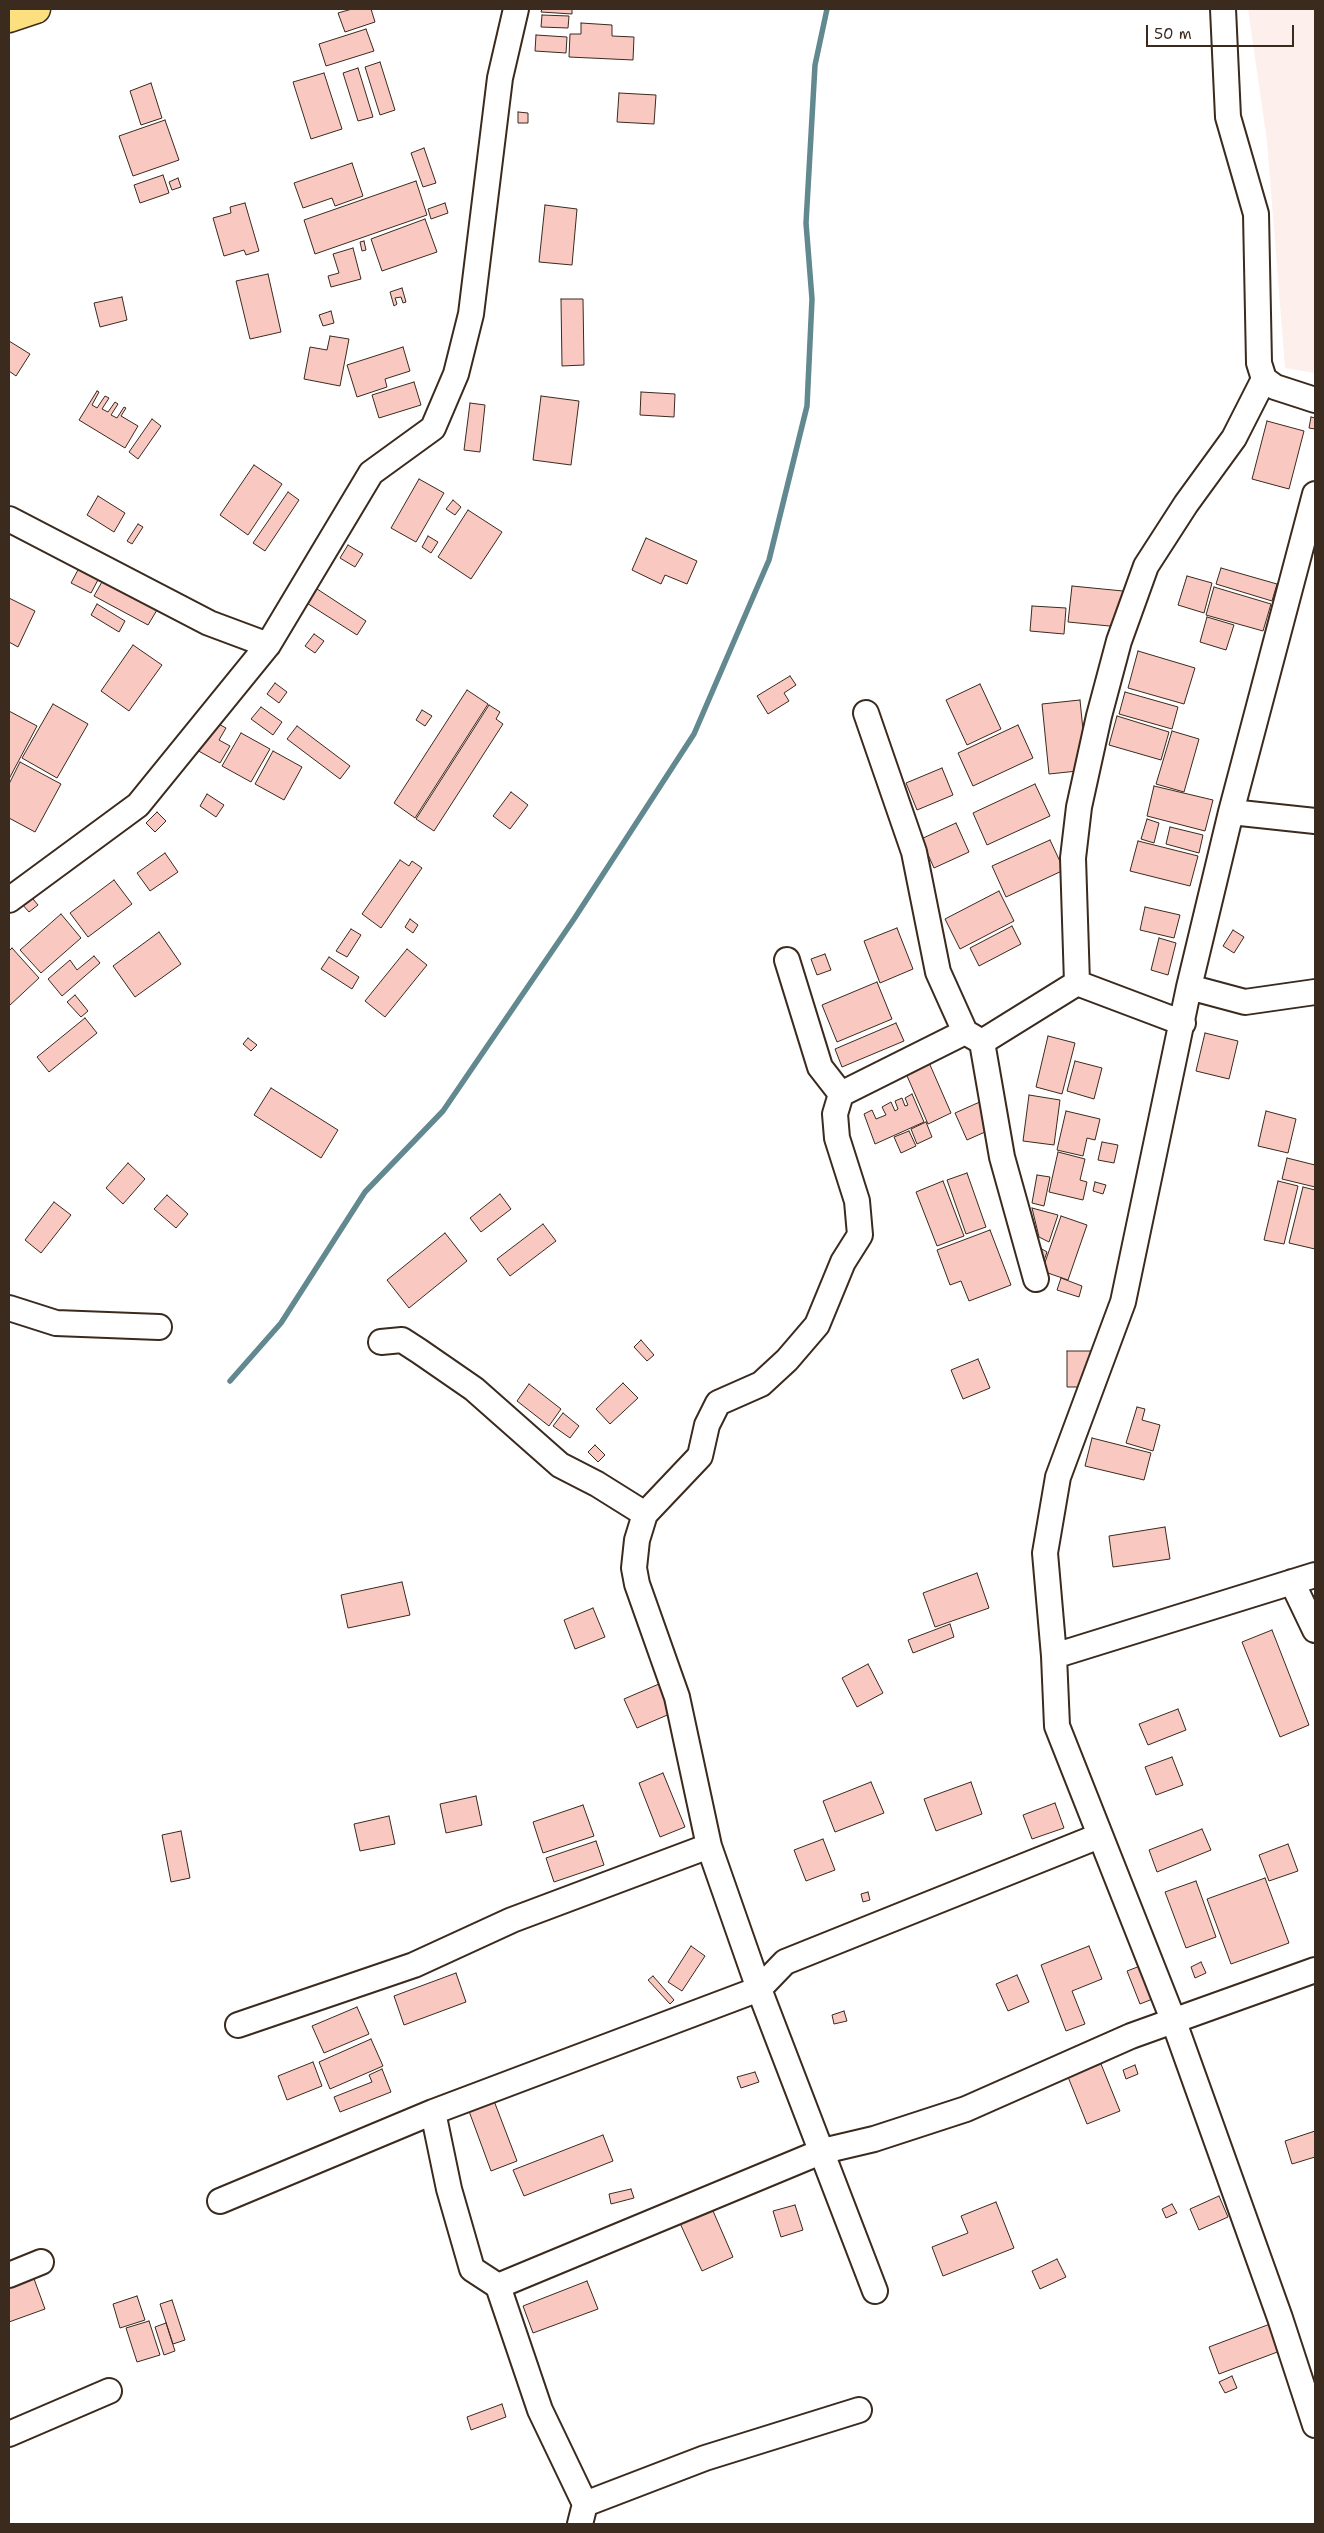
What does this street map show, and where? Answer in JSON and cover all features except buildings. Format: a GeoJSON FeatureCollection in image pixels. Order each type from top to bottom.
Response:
{"type":"FeatureCollection","features":[{"type":"Feature","properties":{"kind":"main road"},"geometry":{"type":"LineString","coordinates":[[9,18],[36,9]]}},
{"type":"Feature","properties":{"kind":"street"},"geometry":{"type":"LineString","coordinates":[[9,900],[138,805],[268,645],[371,473],[432,428],[456,374],[471,314],[500,78],[516,9]]}},
{"type":"Feature","properties":{"kind":"street"},"geometry":{"type":"LineString","coordinates":[[1224,9],[1228,117],[1256,214],[1259,363],[1264,379],[1275,386],[1315,400]]}},
{"type":"Feature","properties":{"kind":"street"},"geometry":{"type":"LineString","coordinates":[[1077,983],[1073,858],[1079,807],[1099,716],[1119,641],[1146,566],[1186,504],[1234,438],[1264,379]]}},
{"type":"Feature","properties":{"kind":"street"},"geometry":{"type":"LineString","coordinates":[[1315,494],[1231,812],[1189,987],[1183,1023],[1123,1302],[1058,1477],[1045,1553],[1054,1656],[1057,1726],[1174,2022],[1280,2318],[1315,2425]]}},
{"type":"Feature","properties":{"kind":"street"},"geometry":{"type":"LineString","coordinates":[[9,519],[209,623],[268,645]]}},
{"type":"Feature","properties":{"kind":"street"},"geometry":{"type":"LineString","coordinates":[[866,713],[914,852],[938,972],[974,1037],[1002,1157],[1036,1279]]}},
{"type":"Feature","properties":{"kind":"street"},"geometry":{"type":"LineString","coordinates":[[1231,812],[1315,821]]}},
{"type":"Feature","properties":{"kind":"street"},"geometry":{"type":"LineString","coordinates":[[787,960],[820,1067],[842,1094]]}},
{"type":"Feature","properties":{"kind":"street"},"geometry":{"type":"LineString","coordinates":[[874,2291],[823,2151],[759,1989],[710,1846],[677,1697],[637,1584],[634,1568],[637,1540],[645,1514],[700,1456],[708,1425],[718,1403],[761,1384],[787,1360],[817,1325],[844,1262],[860,1235],[858,1201],[837,1138],[835,1114],[842,1094],[974,1037],[1077,983],[1183,1023]]}},
{"type":"Feature","properties":{"kind":"street"},"geometry":{"type":"LineString","coordinates":[[1189,987],[1245,1002],[1315,992]]}},
{"type":"Feature","properties":{"kind":"street"},"geometry":{"type":"LineString","coordinates":[[9,1308],[56,1323],[159,1327]]}},
{"type":"Feature","properties":{"kind":"street"},"geometry":{"type":"LineString","coordinates":[[381,1342],[402,1340],[419,1351],[474,1388],[560,1465],[597,1484],[645,1514]]}},
{"type":"Feature","properties":{"kind":"street"},"geometry":{"type":"LineString","coordinates":[[1054,1656],[1315,1575]]}},
{"type":"Feature","properties":{"kind":"street"},"geometry":{"type":"LineString","coordinates":[[1292,1582],[1315,1630]]}},
{"type":"Feature","properties":{"kind":"street"},"geometry":{"type":"LineString","coordinates":[[220,2201],[433,2112],[759,1989],[785,1962],[1099,1836]]}},
{"type":"Feature","properties":{"kind":"street"},"geometry":{"type":"LineString","coordinates":[[238,2025],[414,1965],[512,1920],[710,1846]]}},
{"type":"Feature","properties":{"kind":"street"},"geometry":{"type":"LineString","coordinates":[[498,2286],[823,2151],[874,2140],[966,2110],[1131,2036],[1315,1970]]}},
{"type":"Feature","properties":{"kind":"street"},"geometry":{"type":"LineString","coordinates":[[433,2112],[449,2189],[472,2269],[498,2286],[540,2410],[582,2514],[706,2458],[859,2410]]}},
{"type":"Feature","properties":{"kind":"street"},"geometry":{"type":"LineString","coordinates":[[9,2276],[41,2262]]}},
{"type":"Feature","properties":{"kind":"street"},"geometry":{"type":"LineString","coordinates":[[9,2434],[109,2391]]}},
{"type":"Feature","properties":{"kind":"shaded area"},"geometry":{"type":"Polygon","coordinates":[[[1248,9],[1315,9],[1315,373],[1285,368],[1267,141],[1248,9]]]}},
{"type":"Feature","properties":{"kind":"waterway"},"geometry":{"type":"LineString","coordinates":[[230,1381],[281,1323],[365,1192],[443,1111],[574,919],[694,734],[769,560],[807,406],[812,299],[806,223],[815,65],[827,9]]}}]}
